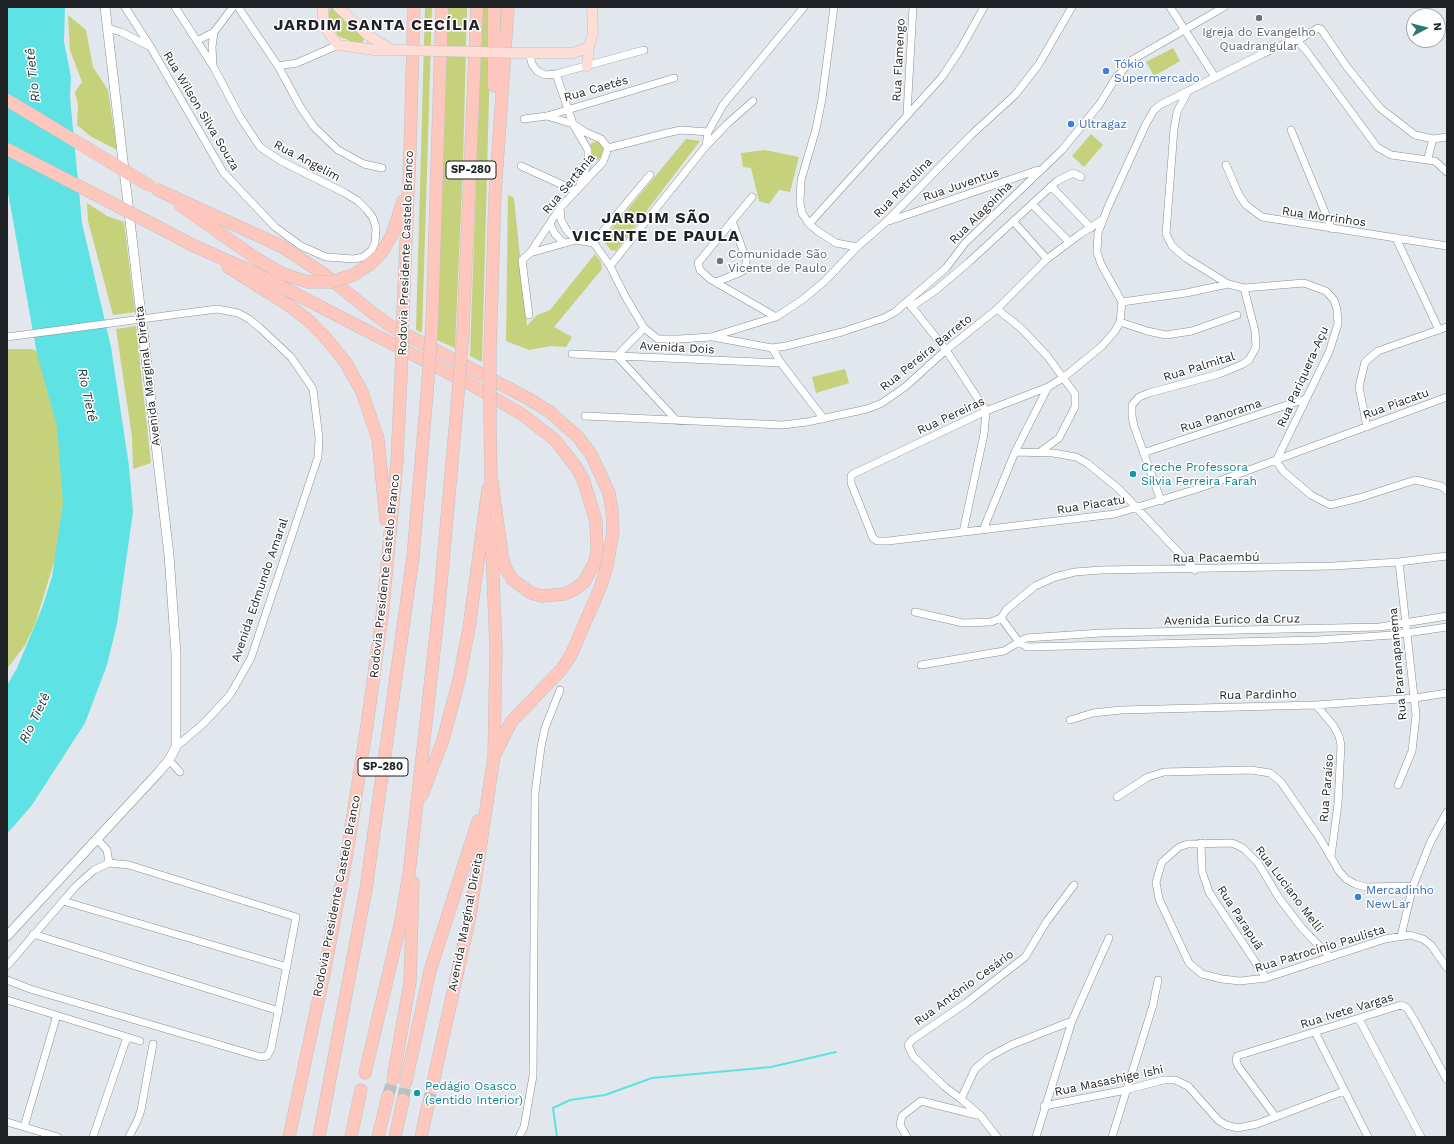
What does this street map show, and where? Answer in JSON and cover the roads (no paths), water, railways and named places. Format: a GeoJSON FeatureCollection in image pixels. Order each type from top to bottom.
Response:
{"type":"FeatureCollection","features":[{"type":"Feature","properties":{"kind":"highway","name":"Rodovia Presidente Castelo Branco"},"geometry":{"type":"LineString","coordinates":[[289,1137],[325,969],[347,853],[368,717],[388,561],[397,461],[401,376],[414,7]]}},
{"type":"Feature","properties":{"kind":"highway","name":"Rodovia Presidente Castelo Branco"},"geometry":{"type":"LineString","coordinates":[[319,1137],[366,889],[413,557],[432,324],[442,7]]}},
{"type":"Feature","properties":{"kind":"highway","name":"SP-280"},"geometry":{"type":"LineString","coordinates":[[365,1073],[401,921],[409,874],[440,591],[463,332],[477,7]]}},
{"type":"Feature","properties":{"kind":"highway"},"geometry":{"type":"LineString","coordinates":[[494,7],[495,195],[490,352],[491,551],[496,649],[494,756]]}},
{"type":"Feature","properties":{"kind":"highway"},"geometry":{"type":"LineString","coordinates":[[495,195],[508,7]]}},
{"type":"Feature","properties":{"kind":"highway"},"geometry":{"type":"LineString","coordinates":[[7,100],[154,188],[257,259],[283,274],[308,282],[331,282],[353,275],[372,263],[382,252],[392,235],[404,198],[410,151]]}},
{"type":"Feature","properties":{"kind":"highway"},"geometry":{"type":"LineString","coordinates":[[7,149],[186,241],[257,274],[470,384],[524,415],[555,440],[576,467],[583,479],[596,521],[597,551],[595,562],[584,582],[575,589],[559,595],[542,596],[531,593],[513,580],[506,569],[502,555],[491,474]]}},
{"type":"Feature","properties":{"kind":"highway"},"geometry":{"type":"LineString","coordinates":[[154,188],[257,234],[286,249],[324,274],[395,329],[550,412],[578,437],[591,454],[610,493],[612,511],[613,531],[607,566],[600,588],[571,656],[561,670],[511,722],[494,756]]}},
{"type":"Feature","properties":{"kind":"highway"},"geometry":{"type":"LineString","coordinates":[[186,241],[298,312],[325,337],[346,363],[362,392],[378,439],[384,490],[388,561]]}},
{"type":"Feature","properties":{"kind":"highway"},"geometry":{"type":"LineString","coordinates":[[393,1079],[412,963],[415,816],[443,740],[459,680],[469,628],[491,474]]}},
{"type":"Feature","properties":{"kind":"highway","name":"Avenida Marginal Direita"},"geometry":{"type":"LineString","coordinates":[[432,1087],[470,916],[494,756]]}},
{"type":"Feature","properties":{"kind":"highway"},"geometry":{"type":"LineString","coordinates":[[406,1082],[430,971],[490,785]]}},
{"type":"Feature","properties":{"kind":"highway"},"geometry":{"type":"LineString","coordinates":[[351,1137],[361,1090]]}},
{"type":"Feature","properties":{"kind":"highway"},"geometry":{"type":"LineString","coordinates":[[378,1137],[388,1096]]}},
{"type":"Feature","properties":{"kind":"highway"},"geometry":{"type":"LineString","coordinates":[[395,1137],[403,1100]]}},
{"type":"Feature","properties":{"kind":"highway"},"geometry":{"type":"LineString","coordinates":[[422,1137],[428,1105]]}},
{"type":"Feature","properties":{"kind":"main road","name":"Avenida Marginal Direita"},"geometry":{"type":"LineString","coordinates":[[105,7],[169,555],[176,654],[176,747]]}},
{"type":"Feature","properties":{"kind":"main road"},"geometry":{"type":"LineString","coordinates":[[323,7],[323,22],[326,29],[338,45],[365,50],[573,53],[589,47]]}},
{"type":"Feature","properties":{"kind":"main road"},"geometry":{"type":"LineString","coordinates":[[338,7],[369,36],[394,50]]}},
{"type":"Feature","properties":{"kind":"main road"},"geometry":{"type":"LineString","coordinates":[[587,66],[589,47],[593,33],[592,7]]}},
{"type":"Feature","properties":{"kind":"main road"},"geometry":{"type":"LineString","coordinates":[[365,50],[369,36]]}},
{"type":"Feature","properties":{"kind":"main road"},"geometry":{"type":"LineString","coordinates":[[573,53],[587,66]]}},
{"type":"Feature","properties":{"kind":"main road","name":"Avenida Edmundo Amaral"},"geometry":{"type":"LineString","coordinates":[[7,936],[170,760],[176,747]]}},
{"type":"Feature","properties":{"kind":"street","name":"Rua Wilson Silva Souza"},"geometry":{"type":"LineString","coordinates":[[125,7],[150,46],[208,148],[230,181],[275,227],[301,246],[326,257],[354,259]]}},
{"type":"Feature","properties":{"kind":"street","name":"Rua Angelim"},"geometry":{"type":"LineString","coordinates":[[175,7],[213,66],[240,117],[260,147],[281,161],[358,201],[373,218],[376,228],[375,242],[371,251],[362,257],[354,259]]}},
{"type":"Feature","properties":{"kind":"street"},"geometry":{"type":"LineString","coordinates":[[706,146],[708,132],[723,105],[804,7]]}},
{"type":"Feature","properties":{"kind":"street"},"geometry":{"type":"LineString","coordinates":[[834,7],[822,99],[799,192],[802,213],[809,224],[836,243],[857,247]]}},
{"type":"Feature","properties":{"kind":"street","name":"Rua Flamengo"},"geometry":{"type":"LineString","coordinates":[[907,114],[914,7]]}},
{"type":"Feature","properties":{"kind":"street"},"geometry":{"type":"LineString","coordinates":[[809,224],[942,77],[984,7]]}},
{"type":"Feature","properties":{"kind":"street","name":"Rua Petrolina"},"geometry":{"type":"LineString","coordinates":[[711,337],[776,317],[808,295],[857,247],[887,221],[971,134],[1015,95],[1039,64],[1072,7]]}},
{"type":"Feature","properties":{"kind":"street"},"geometry":{"type":"LineString","coordinates":[[1170,7],[1215,77]]}},
{"type":"Feature","properties":{"kind":"street","name":"Rua Alagoinha"},"geometry":{"type":"LineString","coordinates":[[711,337],[772,348],[806,342],[884,318],[910,304],[946,268],[965,243],[1061,151],[1087,120],[1123,68],[1141,54],[1224,7]]}},
{"type":"Feature","properties":{"kind":"street"},"geometry":{"type":"LineString","coordinates":[[197,41],[214,32],[230,10],[242,9],[278,66],[301,108],[314,127],[338,150],[364,164],[382,168]]}},
{"type":"Feature","properties":{"kind":"street","name":"Rua Wilson Silva Souza"},"geometry":{"type":"LineString","coordinates":[[107,28],[122,32],[150,46]]}},
{"type":"Feature","properties":{"kind":"street"},"geometry":{"type":"LineString","coordinates":[[1237,315],[1192,331],[1166,335],[1146,331],[1120,322],[1122,302],[1104,270],[1097,252],[1096,241],[1102,220],[1151,115],[1160,105],[1262,54],[1291,41],[1297,41],[1318,28],[1321,29],[1347,67],[1380,108],[1415,135],[1433,139],[1447,137]]}},
{"type":"Feature","properties":{"kind":"street"},"geometry":{"type":"LineString","coordinates":[[213,66],[212,47],[214,32]]}},
{"type":"Feature","properties":{"kind":"street"},"geometry":{"type":"LineString","coordinates":[[1297,41],[1305,49],[1377,147],[1391,155],[1428,158],[1435,161],[1447,172]]}},
{"type":"Feature","properties":{"kind":"street"},"geometry":{"type":"LineString","coordinates":[[278,66],[297,63],[338,45]]}},
{"type":"Feature","properties":{"kind":"street"},"geometry":{"type":"LineString","coordinates":[[524,53],[537,71],[545,74],[556,74],[644,50]]}},
{"type":"Feature","properties":{"kind":"street"},"geometry":{"type":"LineString","coordinates":[[520,166],[578,188],[589,157],[586,145],[573,124],[567,109],[556,74]]}},
{"type":"Feature","properties":{"kind":"street","name":"Rua Caetés"},"geometry":{"type":"LineString","coordinates":[[524,119],[547,116],[674,78]]}},
{"type":"Feature","properties":{"kind":"street"},"geometry":{"type":"LineString","coordinates":[[1188,91],[1177,112],[1174,129],[1166,234],[1172,246],[1186,258],[1228,284],[1244,288]]}},
{"type":"Feature","properties":{"kind":"street"},"geometry":{"type":"LineString","coordinates":[[610,266],[706,146],[727,124],[753,101]]}},
{"type":"Feature","properties":{"kind":"street","name":"Rua Sertânia"},"geometry":{"type":"LineString","coordinates":[[547,116],[573,124],[585,132],[601,138],[608,148]]}},
{"type":"Feature","properties":{"kind":"street","name":"Rua Sertânia"},"geometry":{"type":"LineString","coordinates":[[608,148],[655,135],[681,130],[708,132]]}},
{"type":"Feature","properties":{"kind":"street"},"geometry":{"type":"LineString","coordinates":[[1291,130],[1332,229]]}},
{"type":"Feature","properties":{"kind":"street"},"geometry":{"type":"LineString","coordinates":[[1428,158],[1433,139]]}},
{"type":"Feature","properties":{"kind":"street","name":"Rua Sertânia"},"geometry":{"type":"LineString","coordinates":[[529,314],[522,260],[530,252],[560,208],[603,162],[608,148]]}},
{"type":"Feature","properties":{"kind":"street","name":"Rua Morrinhos"},"geometry":{"type":"LineString","coordinates":[[1226,165],[1238,195],[1253,212],[1262,217],[1274,221],[1447,246]]}},
{"type":"Feature","properties":{"kind":"street","name":"Rua Juventus"},"geometry":{"type":"LineString","coordinates":[[887,221],[1041,169]]}},
{"type":"Feature","properties":{"kind":"street"},"geometry":{"type":"LineString","coordinates":[[962,532],[984,434],[986,411],[946,350],[910,304],[953,276],[1050,186],[1069,174],[1076,174],[1081,177]]}},
{"type":"Feature","properties":{"kind":"street"},"geometry":{"type":"LineString","coordinates":[[593,243],[650,175]]}},
{"type":"Feature","properties":{"kind":"street"},"geometry":{"type":"LineString","coordinates":[[1050,186],[1091,228]]}},
{"type":"Feature","properties":{"kind":"street"},"geometry":{"type":"LineString","coordinates":[[752,197],[698,263],[700,270],[716,282],[776,317]]}},
{"type":"Feature","properties":{"kind":"street"},"geometry":{"type":"LineString","coordinates":[[1032,204],[1068,242]]}},
{"type":"Feature","properties":{"kind":"street"},"geometry":{"type":"LineString","coordinates":[[560,208],[560,216],[563,226],[576,240]]}},
{"type":"Feature","properties":{"kind":"street","name":"Rua Pereira Barreto"},"geometry":{"type":"LineString","coordinates":[[585,416],[783,425],[824,419],[867,409],[882,403],[905,387],[946,350],[997,309],[1047,259],[1068,242],[1102,220]]}},
{"type":"Feature","properties":{"kind":"street"},"geometry":{"type":"LineString","coordinates":[[716,282],[739,274],[746,269],[746,259],[732,221]]}},
{"type":"Feature","properties":{"kind":"street"},"geometry":{"type":"LineString","coordinates":[[1013,221],[1047,259]]}},
{"type":"Feature","properties":{"kind":"street"},"geometry":{"type":"LineString","coordinates":[[550,224],[555,234],[564,243]]}},
{"type":"Feature","properties":{"kind":"street"},"geometry":{"type":"LineString","coordinates":[[1396,238],[1439,330]]}},
{"type":"Feature","properties":{"kind":"street"},"geometry":{"type":"LineString","coordinates":[[530,252],[576,240],[593,243],[610,266],[625,296],[644,328],[658,339],[711,337]]}},
{"type":"Feature","properties":{"kind":"street"},"geometry":{"type":"LineString","coordinates":[[946,268],[953,276]]}},
{"type":"Feature","properties":{"kind":"street"},"geometry":{"type":"LineString","coordinates":[[1122,302],[1186,293],[1228,284]]}},
{"type":"Feature","properties":{"kind":"street","name":"Rua Pariquera-Açu"},"geometry":{"type":"LineString","coordinates":[[1244,288],[1304,284],[1326,291],[1334,300],[1337,309],[1337,330],[1276,461]]}},
{"type":"Feature","properties":{"kind":"street","name":"Rua Palmital"},"geometry":{"type":"LineString","coordinates":[[1161,501],[1143,453],[1132,416],[1132,405],[1139,397],[1236,369],[1249,360],[1256,347],[1255,331],[1244,288]]}},
{"type":"Feature","properties":{"kind":"street","name":"Avenida Edmundo Amaral"},"geometry":{"type":"LineString","coordinates":[[7,337],[217,309],[238,313],[249,319],[260,328],[291,357],[313,389],[319,438],[318,457],[251,658],[230,695],[204,723],[176,747]]}},
{"type":"Feature","properties":{"kind":"street"},"geometry":{"type":"LineString","coordinates":[[997,309],[1036,344],[1075,394],[1075,407],[1059,438],[1040,452]]}},
{"type":"Feature","properties":{"kind":"street","name":"Rua Pereiras"},"geometry":{"type":"LineString","coordinates":[[888,541],[877,541],[873,538],[851,483],[851,476],[986,411],[1048,387],[1063,378],[1102,346],[1115,331],[1120,322]]}},
{"type":"Feature","properties":{"kind":"street"},"geometry":{"type":"LineString","coordinates":[[1367,427],[1360,397],[1360,381],[1366,362],[1378,351],[1447,327]]}},
{"type":"Feature","properties":{"kind":"street"},"geometry":{"type":"LineString","coordinates":[[644,328],[617,356],[677,421]]}},
{"type":"Feature","properties":{"kind":"street"},"geometry":{"type":"LineString","coordinates":[[772,348],[781,364],[824,419]]}},
{"type":"Feature","properties":{"kind":"street","name":"Avenida Dois"},"geometry":{"type":"LineString","coordinates":[[572,354],[781,364]]}},
{"type":"Feature","properties":{"kind":"street"},"geometry":{"type":"LineString","coordinates":[[983,530],[1015,452],[1048,387]]}},
{"type":"Feature","properties":{"kind":"street","name":"Rua Piacatu"},"geometry":{"type":"LineString","coordinates":[[888,541],[1098,517],[1135,509],[1276,461],[1447,398]]}},
{"type":"Feature","properties":{"kind":"street","name":"Rua Panorama"},"geometry":{"type":"LineString","coordinates":[[1143,453],[1305,399]]}},
{"type":"Feature","properties":{"kind":"street"},"geometry":{"type":"LineString","coordinates":[[1015,452],[1040,452],[1076,457],[1088,463],[1119,490],[1135,509],[1195,570]]}},
{"type":"Feature","properties":{"kind":"street"},"geometry":{"type":"LineString","coordinates":[[1276,461],[1284,472],[1298,485],[1320,501],[1330,505],[1359,498],[1415,480],[1441,486],[1447,491]]}},
{"type":"Feature","properties":{"kind":"street","name":"Rua Pacaembú"},"geometry":{"type":"LineString","coordinates":[[1001,618],[1006,610],[1035,586],[1066,574],[1101,570],[1195,570],[1399,562],[1447,556]]}},
{"type":"Feature","properties":{"kind":"street","name":"Rua Paranapanema"},"geometry":{"type":"LineString","coordinates":[[1398,785],[1412,751],[1416,715],[1399,562]]}},
{"type":"Feature","properties":{"kind":"street"},"geometry":{"type":"LineString","coordinates":[[915,612],[963,623],[991,622],[1001,618],[1019,642]]}},
{"type":"Feature","properties":{"kind":"street","name":"Avenida Eurico da Cruz"},"geometry":{"type":"LineString","coordinates":[[921,665],[1004,651],[1026,638],[1072,634],[1380,627],[1406,624],[1447,616]]}},
{"type":"Feature","properties":{"kind":"street","name":"Avenida Eurico da Cruz"},"geometry":{"type":"LineString","coordinates":[[1019,642],[1027,647],[1323,640],[1408,634],[1447,627]]}},
{"type":"Feature","properties":{"kind":"street"},"geometry":{"type":"LineString","coordinates":[[1211,631],[1212,643]]}},
{"type":"Feature","properties":{"kind":"street"},"geometry":{"type":"LineString","coordinates":[[519,1137],[524,1127],[533,1076],[534,793],[540,747],[545,728],[560,690]]}},
{"type":"Feature","properties":{"kind":"street","name":"Rua Pardinho"},"geometry":{"type":"LineString","coordinates":[[1070,720],[1092,713],[1121,710],[1316,705],[1415,698],[1447,693]]}},
{"type":"Feature","properties":{"kind":"street","name":"Rua Paraíso"},"geometry":{"type":"LineString","coordinates":[[1316,705],[1333,726],[1339,736],[1341,745],[1338,804],[1331,856]]}},
{"type":"Feature","properties":{"kind":"street"},"geometry":{"type":"LineString","coordinates":[[170,760],[180,772]]}},
{"type":"Feature","properties":{"kind":"street"},"geometry":{"type":"LineString","coordinates":[[1117,797],[1148,777],[1164,772],[1251,770],[1270,773],[1281,782],[1346,880],[1366,887],[1413,886]]}},
{"type":"Feature","properties":{"kind":"street"},"geometry":{"type":"LineString","coordinates":[[1447,812],[1431,841],[1413,886],[1401,936],[1410,935],[1423,939],[1431,945],[1447,968]]}},
{"type":"Feature","properties":{"kind":"street"},"geometry":{"type":"LineString","coordinates":[[97,839],[107,850],[109,863]]}},
{"type":"Feature","properties":{"kind":"street","name":"Rua Luciano Melli"},"geometry":{"type":"LineString","coordinates":[[1202,843],[1232,844],[1249,852],[1258,863],[1279,898],[1302,928],[1330,957]]}},
{"type":"Feature","properties":{"kind":"street","name":"Rua Patrocínio Paulista"},"geometry":{"type":"LineString","coordinates":[[1202,843],[1188,844],[1179,847],[1169,854],[1162,862],[1156,882],[1159,899],[1187,959],[1194,969],[1212,977],[1240,981],[1266,978],[1401,936]]}},
{"type":"Feature","properties":{"kind":"street","name":"Rua Parapuã"},"geometry":{"type":"LineString","coordinates":[[1202,843],[1202,871],[1209,892],[1266,978]]}},
{"type":"Feature","properties":{"kind":"street"},"geometry":{"type":"LineString","coordinates":[[7,966],[63,901],[94,870],[109,863],[129,865],[296,917],[271,1049],[267,1056],[261,1057],[30,989],[7,980]]}},
{"type":"Feature","properties":{"kind":"street","name":"Rua Antônio Cesário"},"geometry":{"type":"LineString","coordinates":[[961,1100],[945,1087],[913,1056],[908,1045],[912,1040],[966,1003],[1025,957],[1051,915],[1074,885]]}},
{"type":"Feature","properties":{"kind":"street"},"geometry":{"type":"LineString","coordinates":[[63,901],[287,968]]}},
{"type":"Feature","properties":{"kind":"street"},"geometry":{"type":"LineString","coordinates":[[33,934],[279,1010]]}},
{"type":"Feature","properties":{"kind":"street"},"geometry":{"type":"LineString","coordinates":[[1036,1137],[1044,1106],[1072,1021],[1109,938]]}},
{"type":"Feature","properties":{"kind":"street"},"geometry":{"type":"LineString","coordinates":[[1112,1137],[1153,1005],[1158,980]]}},
{"type":"Feature","properties":{"kind":"street"},"geometry":{"type":"LineString","coordinates":[[7,1000],[140,1041]]}},
{"type":"Feature","properties":{"kind":"street","name":"Rua Ivete Vargas"},"geometry":{"type":"LineString","coordinates":[[1275,1116],[1238,1066],[1236,1060],[1237,1056],[1397,1006],[1404,1006],[1415,1021],[1447,1080]]}},
{"type":"Feature","properties":{"kind":"street"},"geometry":{"type":"LineString","coordinates":[[24,1127],[57,1015]]}},
{"type":"Feature","properties":{"kind":"street"},"geometry":{"type":"LineString","coordinates":[[1359,1019],[1422,1137]]}},
{"type":"Feature","properties":{"kind":"street"},"geometry":{"type":"LineString","coordinates":[[996,1137],[980,1115],[961,1100],[975,1069],[989,1056],[1011,1045],[1072,1021]]}},
{"type":"Feature","properties":{"kind":"street"},"geometry":{"type":"LineString","coordinates":[[1315,1032],[1368,1137]]}},
{"type":"Feature","properties":{"kind":"street"},"geometry":{"type":"LineString","coordinates":[[93,1137],[126,1036]]}},
{"type":"Feature","properties":{"kind":"street"},"geometry":{"type":"LineString","coordinates":[[129,1137],[141,1110],[153,1044]]}},
{"type":"Feature","properties":{"kind":"street","name":"Rua Masashige Ishi"},"geometry":{"type":"LineString","coordinates":[[1044,1106],[1126,1090],[1162,1080],[1175,1080],[1188,1086],[1198,1095],[1210,1113],[1226,1125],[1238,1128],[1246,1127],[1344,1091]]}},
{"type":"Feature","properties":{"kind":"street"},"geometry":{"type":"LineString","coordinates":[[907,1137],[900,1125],[902,1116],[921,1101],[980,1115]]}},
{"type":"Feature","properties":{"kind":"street"},"geometry":{"type":"LineString","coordinates":[[7,1122],[58,1137]]}},
{"type":"Feature","properties":{"kind":"water","name":"Rio Tietê"},"geometry":{"type":"Polygon","coordinates":[[[7,7],[65,7],[64,42],[71,77],[70,97],[82,223],[111,347],[129,466],[133,512],[117,624],[107,665],[85,723],[32,805],[7,834],[7,685],[17,668],[42,608],[52,577],[63,502],[57,426],[37,354],[7,187],[7,7]]]}},
{"type":"Feature","properties":{"kind":"waterway"},"geometry":{"type":"LineString","coordinates":[[557,1137],[553,1108],[570,1100],[605,1095],[652,1078],[771,1067],[836,1052]]}},
{"type":"Feature","properties":{"kind":"tunnel"},"geometry":{"type":"LineString","coordinates":[[388,1096],[393,1079]]}},
{"type":"Feature","properties":{"kind":"tunnel"},"geometry":{"type":"LineString","coordinates":[[403,1100],[406,1082]]}},
{"type":"Feature","properties":{"kind":"tunnel"},"geometry":{"type":"LineString","coordinates":[[428,1105],[432,1087]]}},
{"type":"Feature","properties":{"kind":"place","name":"Igreja do Evangelho Quadrangular"},"geometry":{"type":"Point","coordinates":[1259,18]}},
{"type":"Feature","properties":{"kind":"place","name":"Tókio Supermercado"},"geometry":{"type":"Point","coordinates":[1106,71]}},
{"type":"Feature","properties":{"kind":"place","name":"Ultragaz"},"geometry":{"type":"Point","coordinates":[1071,124]}},
{"type":"Feature","properties":{"kind":"place","name":"Comunidade São Vicente de Paulo"},"geometry":{"type":"Point","coordinates":[720,261]}},
{"type":"Feature","properties":{"kind":"place","name":"Creche Professora Silvia Ferreira Farah"},"geometry":{"type":"Point","coordinates":[1133,474]}},
{"type":"Feature","properties":{"kind":"place","name":"Mercadinho NewLar"},"geometry":{"type":"Point","coordinates":[1358,897]}},
{"type":"Feature","properties":{"kind":"place","name":"Pedágio Osasco (sentido Interior)"},"geometry":{"type":"Point","coordinates":[417,1093]}},
{"type":"Feature","properties":{"kind":"district","name":"JARDIM SANTA CECÍLIA"},"geometry":{"type":"Point","coordinates":[377,25]}},
{"type":"Feature","properties":{"kind":"district","name":"JARDIM SÃO VICENTE DE PAULA"},"geometry":{"type":"Point","coordinates":[656,227]}}]}
